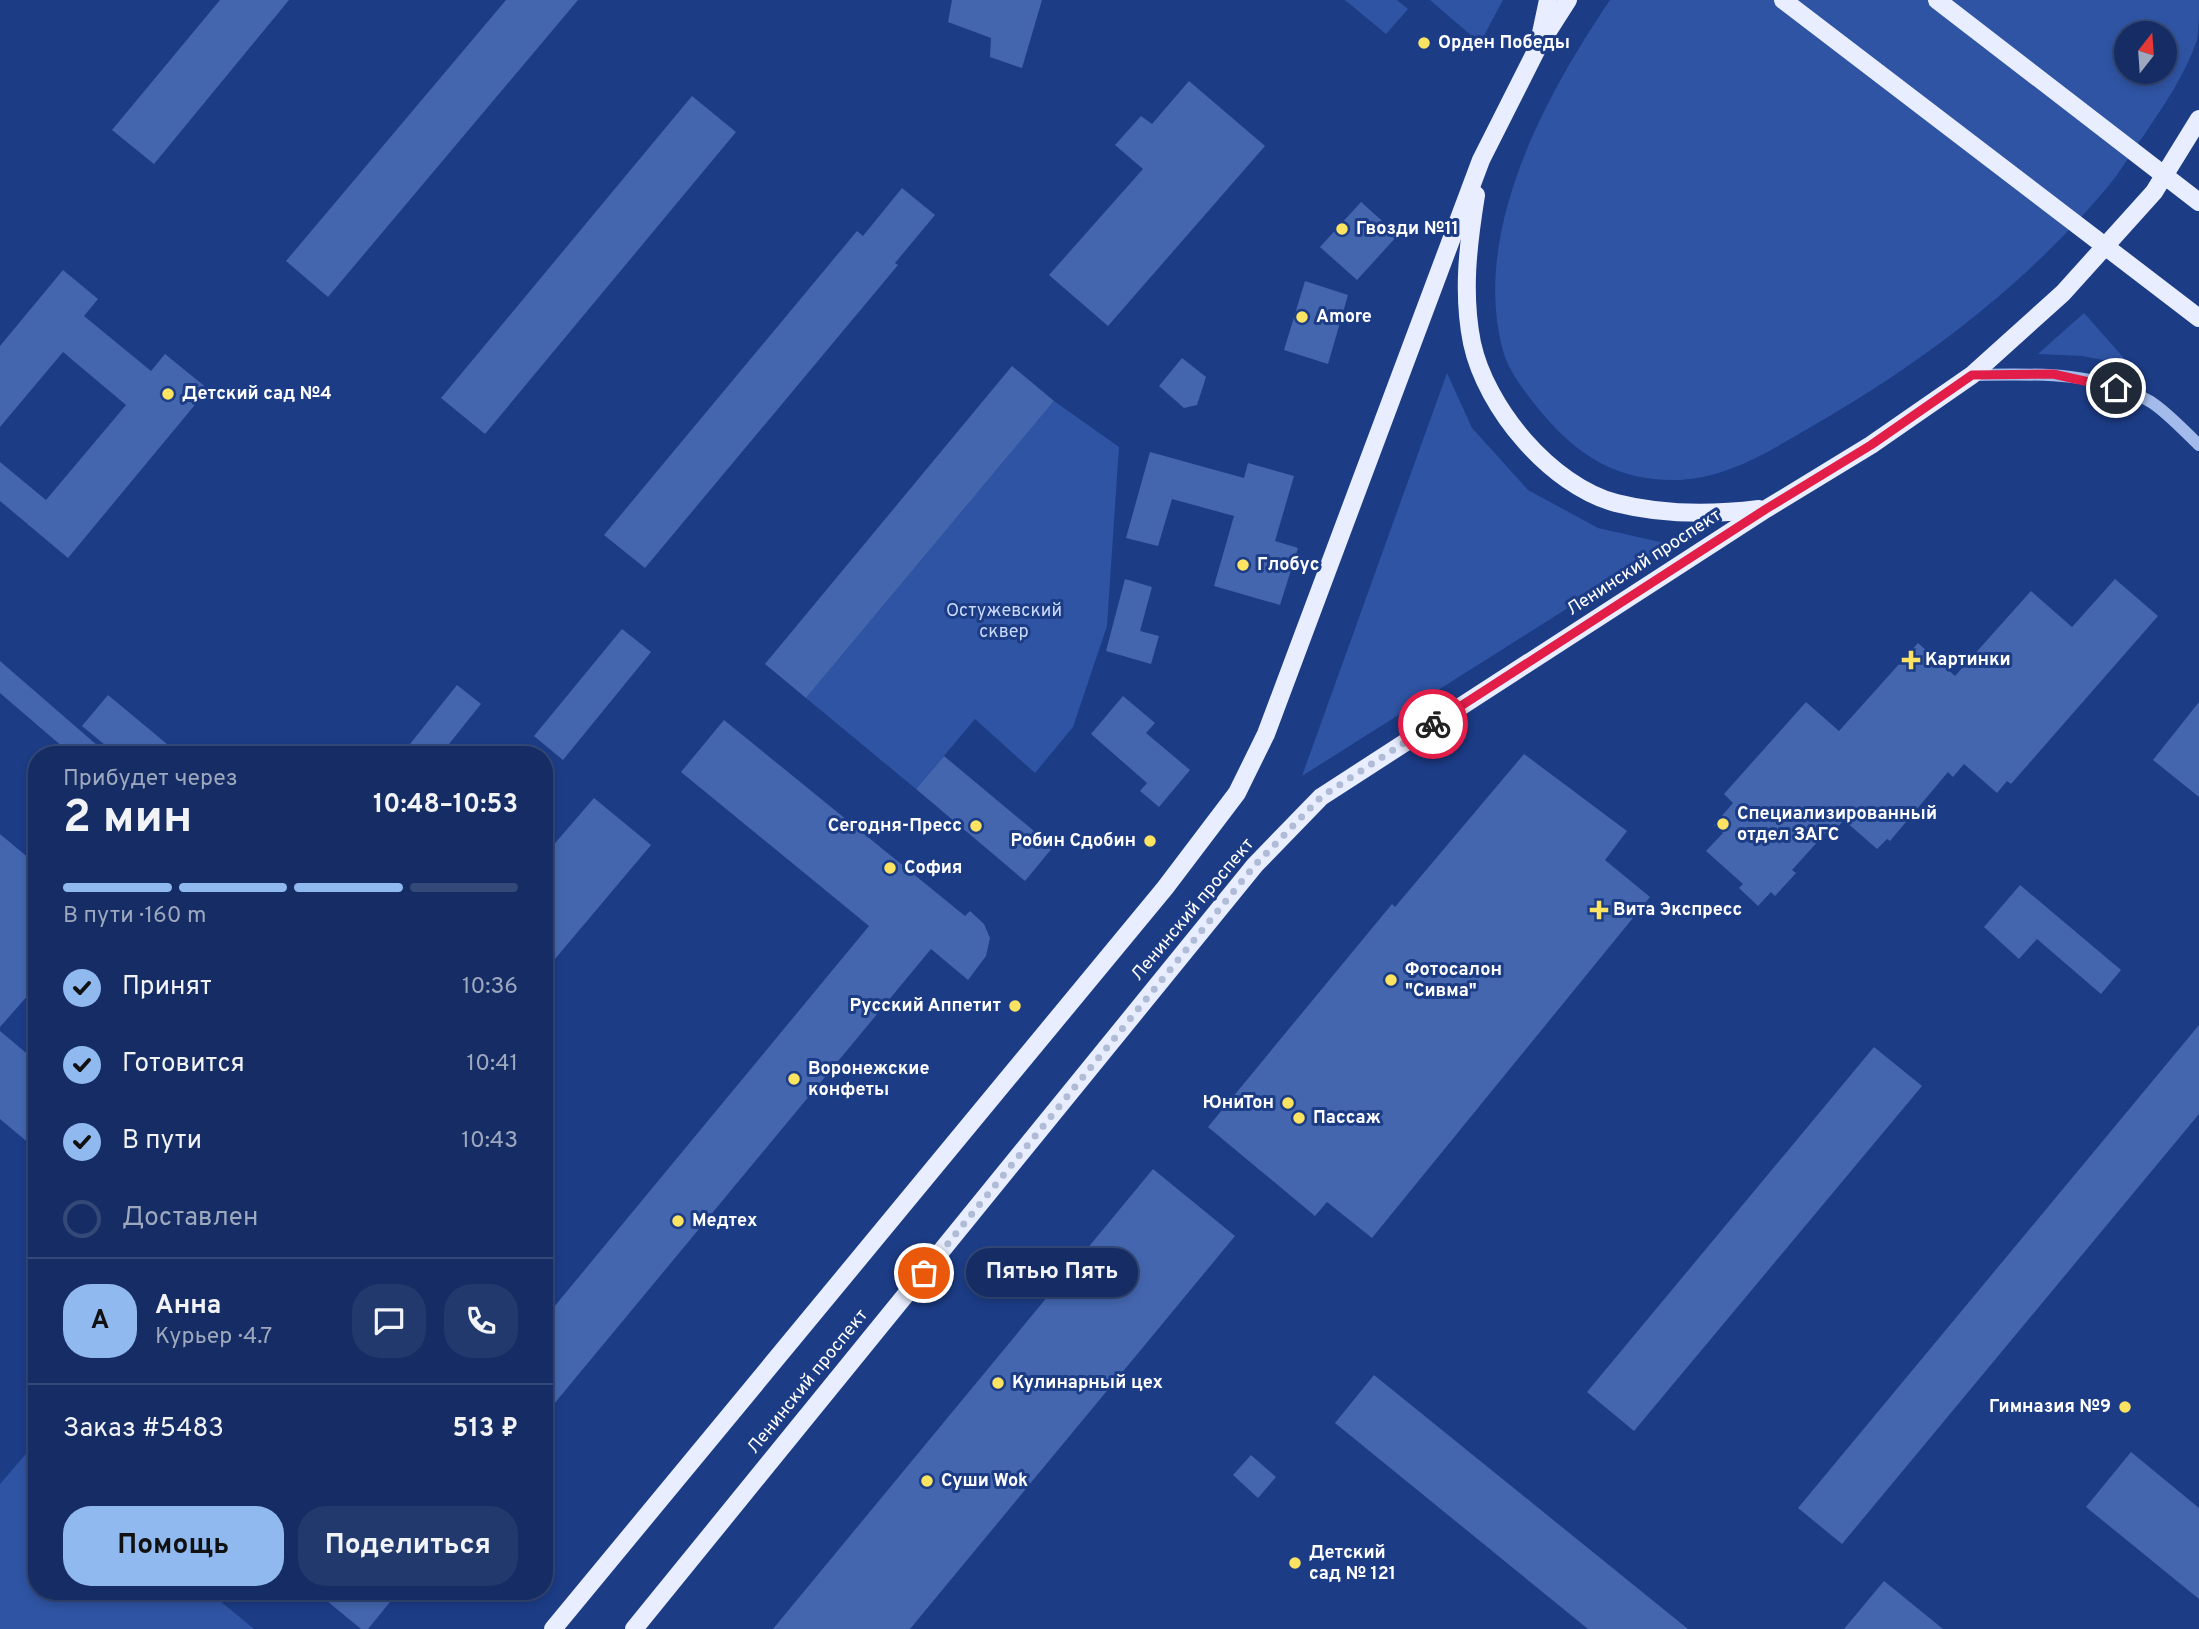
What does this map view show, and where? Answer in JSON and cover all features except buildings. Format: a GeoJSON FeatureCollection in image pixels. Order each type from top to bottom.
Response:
{"type":"FeatureCollection","features":[{"type":"Feature","properties":{"kind":"main road"},"geometry":{"type":"LineString","coordinates":[[1538,47],[1548,0]]}},
{"type":"Feature","properties":{"kind":"main road","name":"Ленинский проспект"},"geometry":{"type":"LineString","coordinates":[[554,1629],[1157,898],[1237,793],[1266,734],[1481,160],[1538,47],[1568,0]]}},
{"type":"Feature","properties":{"kind":"main road"},"geometry":{"type":"LineString","coordinates":[[1783,0],[2199,318]]}},
{"type":"Feature","properties":{"kind":"main road"},"geometry":{"type":"LineString","coordinates":[[1937,0],[2199,202]]}},
{"type":"Feature","properties":{"kind":"main road","name":"Ленинский проспект"},"geometry":{"type":"LineString","coordinates":[[634,1629],[1255,865],[1321,797],[1766,509],[1871,445],[1972,375],[2063,293],[2154,191],[2199,119]]}},
{"type":"Feature","properties":{"kind":"main road"},"geometry":{"type":"LineString","coordinates":[[1481,160],[1465,261],[1468,315],[1480,373],[1494,402],[1514,429],[1565,476],[1613,502],[1671,512],[1703,514],[1766,509]]}},
{"type":"Feature","properties":{"kind":"street"},"geometry":{"type":"LineString","coordinates":[[1972,375],[2053,374],[2116,388],[2151,402],[2199,445]]}},
{"type":"Feature","properties":{"kind":"green space"},"geometry":{"type":"Polygon","coordinates":[[[1345,0],[1397,0],[1408,9],[1386,34],[1345,0]]]}},
{"type":"Feature","properties":{"kind":"green space"},"geometry":{"type":"Polygon","coordinates":[[[1430,0],[1503,0],[1480,43],[1430,0]]]}},
{"type":"Feature","properties":{"kind":"green space"},"geometry":{"type":"Polygon","coordinates":[[[1610,0],[2199,0],[2197,40],[2177,83],[2177,21],[2114,21],[2114,84],[2176,84],[2121,170],[2074,225],[2041,258],[1971,319],[1856,400],[1748,462],[1693,479],[1636,476],[1604,465],[1589,456],[1549,421],[1517,380],[1504,354],[1496,309],[1497,262],[1505,215],[1520,168],[1561,79],[1610,0]]]}},
{"type":"Feature","properties":{"kind":"green space"},"geometry":{"type":"Polygon","coordinates":[[[2084,313],[2130,365],[2082,356],[2038,354],[2084,313]]]}},
{"type":"Feature","properties":{"kind":"green space"},"geometry":{"type":"Polygon","coordinates":[[[1447,373],[1472,428],[1528,490],[1598,528],[1669,544],[1302,776],[1447,373]]]}},
{"type":"Feature","properties":{"kind":"green space","name":"Остужевский сквер"},"geometry":{"type":"Polygon","coordinates":[[[1054,401],[1119,447],[1107,626],[1073,727],[1035,773],[975,719],[916,789],[806,698],[1054,401]]]}},
{"type":"Feature","properties":{"kind":"green space"},"geometry":{"type":"Polygon","coordinates":[[[28,1452],[28,1600],[219,1600],[254,1629],[0,1629],[0,1484],[28,1452]]]}},
{"type":"Feature","properties":{"kind":"way so far"},"geometry":{"type":"LineString","coordinates":[[924,1273],[1255,865],[1321,797],[1433,724]]}},
{"type":"Feature","properties":{"kind":"place","name":"Орден Победы"},"geometry":{"type":"Point","coordinates":[1424,43]}},
{"type":"Feature","properties":{"kind":"place","name":"Гвозди №11"},"geometry":{"type":"Point","coordinates":[1342,229]}},
{"type":"Feature","properties":{"kind":"place","name":"Amore"},"geometry":{"type":"Point","coordinates":[1302,317]}},
{"type":"Feature","properties":{"kind":"place","name":"Детский сад №4"},"geometry":{"type":"Point","coordinates":[168,394]}},
{"type":"Feature","properties":{"kind":"place","name":"Глобус"},"geometry":{"type":"Point","coordinates":[1243,565]}},
{"type":"Feature","properties":{"kind":"place","name":"Картинки"},"geometry":{"type":"Point","coordinates":[1911,660]}},
{"type":"Feature","properties":{"kind":"place","name":"Специализированный отдел ЗАГС"},"geometry":{"type":"Point","coordinates":[1723,824]}},
{"type":"Feature","properties":{"kind":"place","name":"Сегодня-Пресс"},"geometry":{"type":"Point","coordinates":[976,826]}},
{"type":"Feature","properties":{"kind":"place","name":"Робин Сдобин"},"geometry":{"type":"Point","coordinates":[1150,841]}},
{"type":"Feature","properties":{"kind":"place","name":"София"},"geometry":{"type":"Point","coordinates":[890,868]}},
{"type":"Feature","properties":{"kind":"place","name":"Вита Экспресс"},"geometry":{"type":"Point","coordinates":[1599,910]}},
{"type":"Feature","properties":{"kind":"place","name":"Фотосалон \"Сивма\""},"geometry":{"type":"Point","coordinates":[1391,980]}},
{"type":"Feature","properties":{"kind":"place","name":"Русский Аппетит"},"geometry":{"type":"Point","coordinates":[1015,1006]}},
{"type":"Feature","properties":{"kind":"place","name":"Воронежские конфеты"},"geometry":{"type":"Point","coordinates":[794,1079]}},
{"type":"Feature","properties":{"kind":"place","name":"ЮниТон"},"geometry":{"type":"Point","coordinates":[1288,1103]}},
{"type":"Feature","properties":{"kind":"place","name":"Пассаж"},"geometry":{"type":"Point","coordinates":[1299,1118]}},
{"type":"Feature","properties":{"kind":"place","name":"Медтех"},"geometry":{"type":"Point","coordinates":[678,1221]}},
{"type":"Feature","properties":{"kind":"place","name":"Пятью Пять"},"geometry":{"type":"Point","coordinates":[924,1273]}},
{"type":"Feature","properties":{"kind":"place","name":"Кулинарный цех"},"geometry":{"type":"Point","coordinates":[998,1383]}},
{"type":"Feature","properties":{"kind":"place","name":"Гимназия №9"},"geometry":{"type":"Point","coordinates":[2125,1407]}},
{"type":"Feature","properties":{"kind":"place","name":"Суши Wok"},"geometry":{"type":"Point","coordinates":[927,1481]}},
{"type":"Feature","properties":{"kind":"place","name":"Детский сад № 121"},"geometry":{"type":"Point","coordinates":[1295,1563]}},
{"type":"Feature","properties":{"kind":"route"},"geometry":{"type":"LineString","coordinates":[[1433,724],[1766,509],[1871,445],[1972,375],[2053,374],[2116,388]]}}]}
